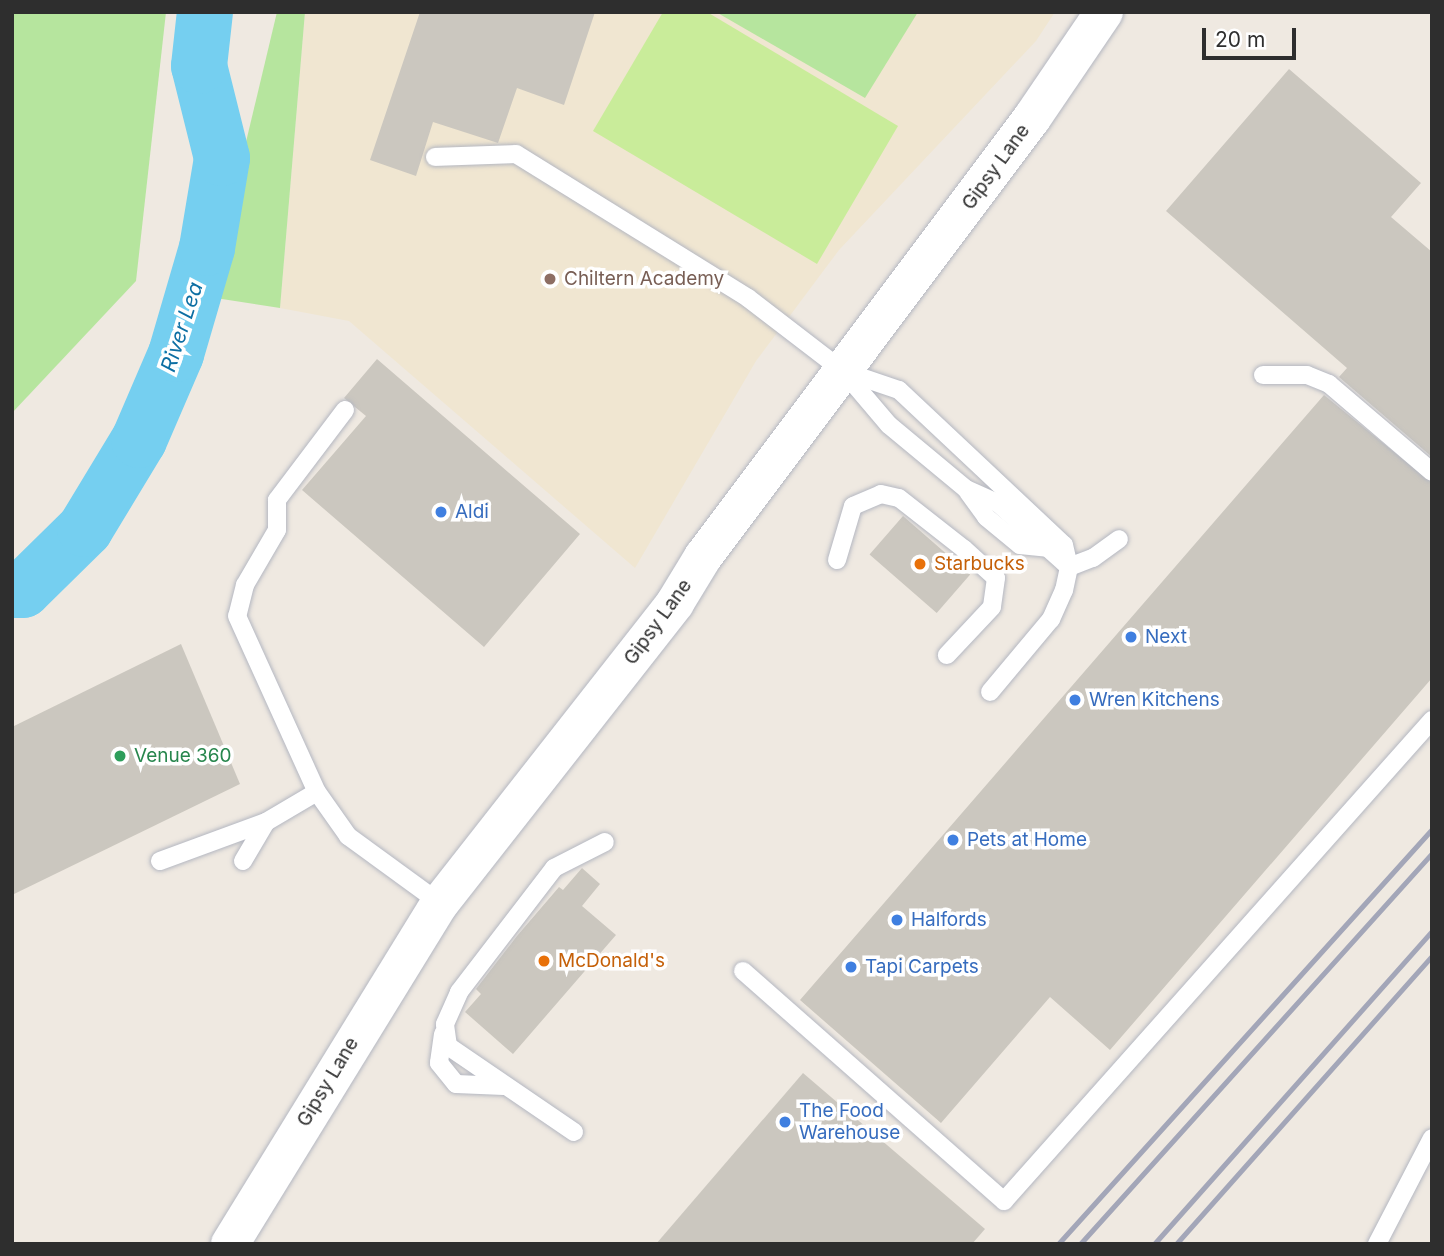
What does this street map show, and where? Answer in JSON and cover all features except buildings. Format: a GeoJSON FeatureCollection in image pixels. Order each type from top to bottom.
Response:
{"type":"FeatureCollection","features":[{"type":"Feature","properties":{"kind":"main road","name":"Gipsy Lane"},"geometry":{"type":"LineString","coordinates":[[230,1244],[440,903],[676,603],[703,557],[1032,118],[1104,12]]}},
{"type":"Feature","properties":{"kind":"lane"},"geometry":{"type":"LineString","coordinates":[[435,157],[516,153],[748,298],[843,371],[873,411],[966,489],[986,517],[1020,545],[1050,548],[1069,567]]}},
{"type":"Feature","properties":{"kind":"lane"},"geometry":{"type":"LineString","coordinates":[[843,371],[899,390],[1064,545],[1069,567],[1064,590],[1051,619],[990,692]]}},
{"type":"Feature","properties":{"kind":"lane"},"geometry":{"type":"LineString","coordinates":[[1263,375],[1307,375],[1329,384],[1432,472]]}},
{"type":"Feature","properties":{"kind":"lane"},"geometry":{"type":"LineString","coordinates":[[345,410],[277,500],[277,530],[245,585],[237,616],[317,792],[348,836],[440,903]]}},
{"type":"Feature","properties":{"kind":"lane"},"geometry":{"type":"LineString","coordinates":[[837,560],[853,506],[881,494],[899,498],[964,549],[996,578],[992,607],[947,655]]}},
{"type":"Feature","properties":{"kind":"lane"},"geometry":{"type":"LineString","coordinates":[[1069,567],[1093,558],[1119,539]]}},
{"type":"Feature","properties":{"kind":"lane"},"geometry":{"type":"LineString","coordinates":[[743,971],[1004,1201],[1432,720]]}},
{"type":"Feature","properties":{"kind":"lane"},"geometry":{"type":"LineString","coordinates":[[160,861],[266,822],[317,792]]}},
{"type":"Feature","properties":{"kind":"lane"},"geometry":{"type":"LineString","coordinates":[[243,861],[266,822]]}},
{"type":"Feature","properties":{"kind":"lane"},"geometry":{"type":"LineString","coordinates":[[504,1086],[456,1084],[439,1063],[445,1024],[459,992],[554,868],[605,842]]}},
{"type":"Feature","properties":{"kind":"lane"},"geometry":{"type":"LineString","coordinates":[[445,1024],[448,1046],[574,1132]]}},
{"type":"Feature","properties":{"kind":"lane"},"geometry":{"type":"LineString","coordinates":[[1377,1244],[1432,1138]]}},
{"type":"Feature","properties":{"kind":"shaded area","name":"Chiltern Academy"},"geometry":{"type":"Polygon","coordinates":[[[305,12],[1055,12],[1036,41],[839,250],[756,361],[635,568],[349,321],[280,308],[305,12]]]}},
{"type":"Feature","properties":{"kind":"green space"},"geometry":{"type":"Polygon","coordinates":[[[12,12],[166,12],[136,281],[12,413],[12,12]]]}},
{"type":"Feature","properties":{"kind":"green space"},"geometry":{"type":"Polygon","coordinates":[[[277,12],[305,12],[280,308],[209,297],[277,12]]]}},
{"type":"Feature","properties":{"kind":"green space"},"geometry":{"type":"Polygon","coordinates":[[[663,12],[707,12],[898,126],[817,264],[593,131],[663,12]]]}},
{"type":"Feature","properties":{"kind":"green space"},"geometry":{"type":"Polygon","coordinates":[[[716,12],[918,12],[865,98],[716,12]]]}},
{"type":"Feature","properties":{"kind":"waterway","name":"River Lea"},"geometry":{"type":"LineString","coordinates":[[12,590],[23,590],[85,529],[139,440],[176,354],[207,248],[222,158],[199,66],[205,12]]}},
{"type":"Feature","properties":{"kind":"railway"},"geometry":{"type":"LineString","coordinates":[[1058,1244],[1432,829]]}},
{"type":"Feature","properties":{"kind":"railway"},"geometry":{"type":"LineString","coordinates":[[1080,1244],[1432,853]]}},
{"type":"Feature","properties":{"kind":"railway"},"geometry":{"type":"LineString","coordinates":[[1154,1244],[1432,931]]}},
{"type":"Feature","properties":{"kind":"railway"},"geometry":{"type":"LineString","coordinates":[[1176,1244],[1432,956]]}},
{"type":"Feature","properties":{"kind":"place","name":"Chiltern Academy"},"geometry":{"type":"Point","coordinates":[550,279]}},
{"type":"Feature","properties":{"kind":"place","name":"Aldi"},"geometry":{"type":"Point","coordinates":[441,512]}},
{"type":"Feature","properties":{"kind":"place","name":"Starbucks"},"geometry":{"type":"Point","coordinates":[920,564]}},
{"type":"Feature","properties":{"kind":"place","name":"Next"},"geometry":{"type":"Point","coordinates":[1131,637]}},
{"type":"Feature","properties":{"kind":"place","name":"Wren Kitchens"},"geometry":{"type":"Point","coordinates":[1075,700]}},
{"type":"Feature","properties":{"kind":"place","name":"Venue 360"},"geometry":{"type":"Point","coordinates":[120,756]}},
{"type":"Feature","properties":{"kind":"place","name":"Pets at Home"},"geometry":{"type":"Point","coordinates":[953,840]}},
{"type":"Feature","properties":{"kind":"place","name":"Halfords"},"geometry":{"type":"Point","coordinates":[897,920]}},
{"type":"Feature","properties":{"kind":"place","name":"McDonald's"},"geometry":{"type":"Point","coordinates":[544,961]}},
{"type":"Feature","properties":{"kind":"place","name":"Tapi Carpets"},"geometry":{"type":"Point","coordinates":[851,967]}},
{"type":"Feature","properties":{"kind":"place","name":"The Food Warehouse"},"geometry":{"type":"Point","coordinates":[785,1122]}}]}
